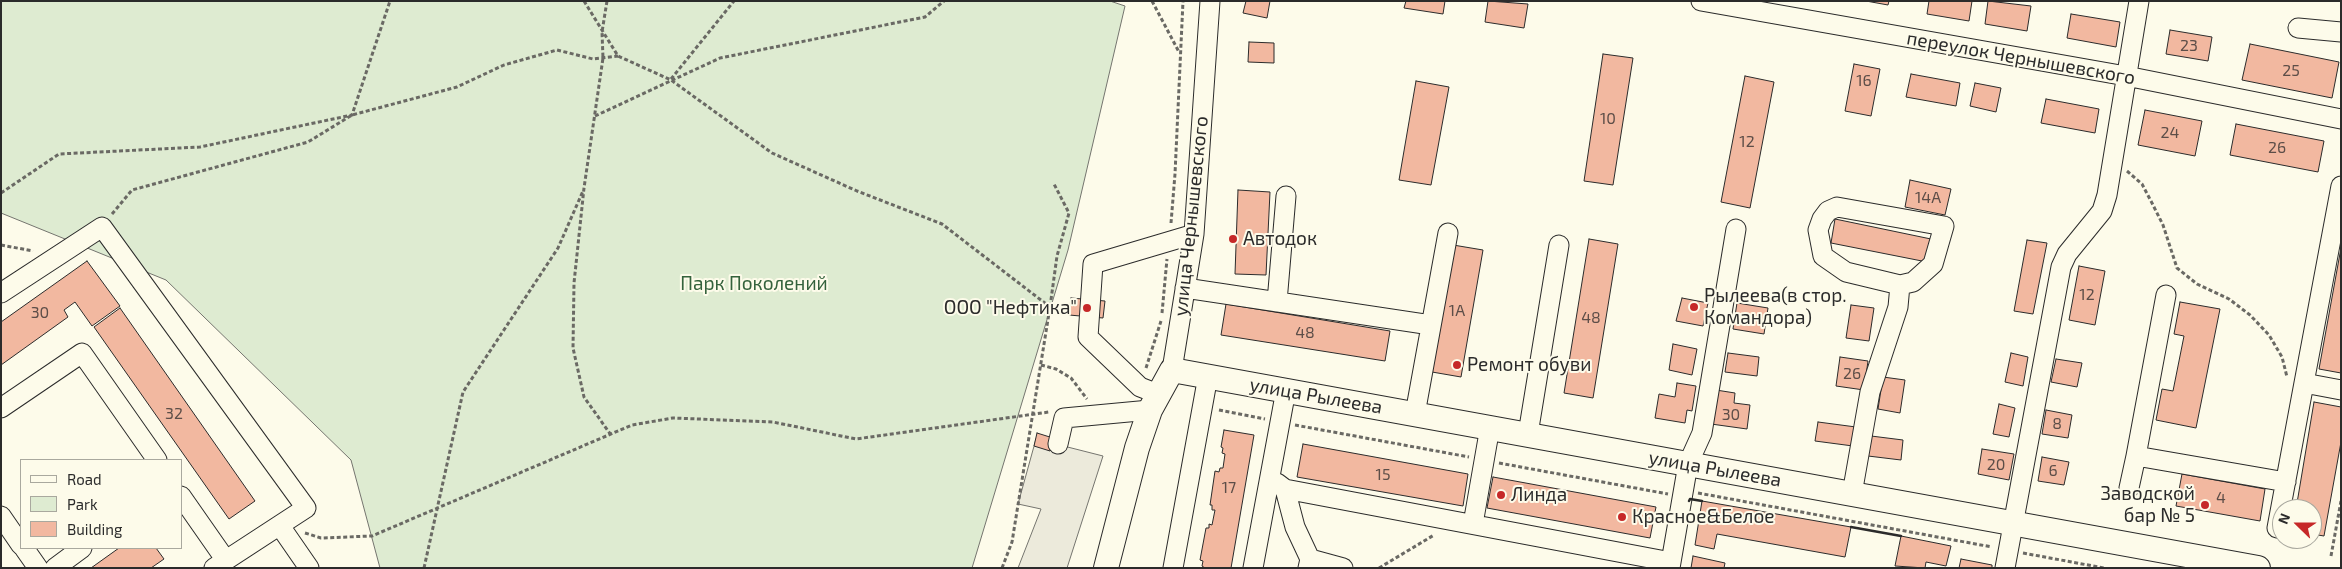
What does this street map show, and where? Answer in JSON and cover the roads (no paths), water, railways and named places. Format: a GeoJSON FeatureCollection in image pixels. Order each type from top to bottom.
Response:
{"type":"FeatureCollection","features":[{"type":"Feature","properties":{"kind":"main road","name":"улица Рылеева"},"geometry":{"type":"LineString","coordinates":[[1172,370],[2258,568]]}},
{"type":"Feature","properties":{"kind":"main road","name":"улица Чернышевского"},"geometry":{"type":"LineString","coordinates":[[1106,568],[1137,448],[1154,402],[1172,370]]}},
{"type":"Feature","properties":{"kind":"street","name":"переулок Чернышевского"},"geometry":{"type":"LineString","coordinates":[[1701,1],[2126,76],[2341,118]]}},
{"type":"Feature","properties":{"kind":"street"},"geometry":{"type":"LineString","coordinates":[[2007,559],[2061,267],[2067,254],[2102,211],[2113,161],[2139,1]]}},
{"type":"Feature","properties":{"kind":"street","name":"улица Чернышевского"},"geometry":{"type":"LineString","coordinates":[[1172,370],[1194,234],[1209,2]]}},
{"type":"Feature","properties":{"kind":"street"},"geometry":{"type":"LineString","coordinates":[[2298,28],[2341,32]]}},
{"type":"Feature","properties":{"kind":"street"},"geometry":{"type":"LineString","coordinates":[[2283,499],[2296,381],[2338,218],[2341,186]]}},
{"type":"Feature","properties":{"kind":"street"},"geometry":{"type":"LineString","coordinates":[[1277,302],[1286,196]]}},
{"type":"Feature","properties":{"kind":"street"},"geometry":{"type":"LineString","coordinates":[[1838,207],[1944,226],[1933,264],[1913,282],[1900,285],[1846,272],[1823,256],[1818,230],[1822,219],[1828,211],[1838,207]]}},
{"type":"Feature","properties":{"kind":"street"},"geometry":{"type":"LineString","coordinates":[[1,293],[102,226],[306,508],[220,564],[182,498]]}},
{"type":"Feature","properties":{"kind":"street"},"geometry":{"type":"LineString","coordinates":[[1277,483],[1670,565],[1688,464],[1702,433],[1736,229]]}},
{"type":"Feature","properties":{"kind":"street"},"geometry":{"type":"LineString","coordinates":[[1415,414],[1448,233]]}},
{"type":"Feature","properties":{"kind":"street"},"geometry":{"type":"LineString","coordinates":[[1154,402],[1088,337],[1093,264],[1194,234]]}},
{"type":"Feature","properties":{"kind":"street"},"geometry":{"type":"LineString","coordinates":[[1528,434],[1560,245]]}},
{"type":"Feature","properties":{"kind":"street"},"geometry":{"type":"LineString","coordinates":[[1852,494],[1870,392],[1898,307],[1900,285]]}},
{"type":"Feature","properties":{"kind":"street"},"geometry":{"type":"LineString","coordinates":[[1186,288],[1431,325]]}},
{"type":"Feature","properties":{"kind":"street"},"geometry":{"type":"LineString","coordinates":[[2129,488],[2166,295]]}},
{"type":"Feature","properties":{"kind":"street"},"geometry":{"type":"LineString","coordinates":[[1,408],[82,352],[155,459]]}},
{"type":"Feature","properties":{"kind":"street"},"geometry":{"type":"LineString","coordinates":[[1173,568],[1208,376]]}},
{"type":"Feature","properties":{"kind":"street"},"geometry":{"type":"LineString","coordinates":[[2296,381],[2341,390]]}},
{"type":"Feature","properties":{"kind":"street"},"geometry":{"type":"LineString","coordinates":[[1253,568],[1277,483],[1280,422],[1286,390]]}},
{"type":"Feature","properties":{"kind":"street"},"geometry":{"type":"LineString","coordinates":[[1058,444],[1064,418],[1154,402]]}},
{"type":"Feature","properties":{"kind":"street"},"geometry":{"type":"LineString","coordinates":[[1464,523],[1484,460],[1490,428]]}},
{"type":"Feature","properties":{"kind":"street"},"geometry":{"type":"LineString","coordinates":[[2136,456],[2286,482]]}},
{"type":"Feature","properties":{"kind":"street"},"geometry":{"type":"LineString","coordinates":[[1277,483],[1309,563],[1343,568]]}},
{"type":"Feature","properties":{"kind":"street"},"geometry":{"type":"LineString","coordinates":[[1,516],[20,543]]}},
{"type":"Feature","properties":{"kind":"street"},"geometry":{"type":"LineString","coordinates":[[280,526],[309,568]]}},
{"type":"Feature","properties":{"kind":"street"},"geometry":{"type":"LineString","coordinates":[[25,549],[38,568]]}},
{"type":"Feature","properties":{"kind":"street"},"geometry":{"type":"LineString","coordinates":[[55,568],[81,549]]}},
{"type":"Feature","properties":{"kind":"place","name":"Автодок"},"geometry":{"type":"Point","coordinates":[1233,239]}},
{"type":"Feature","properties":{"kind":"place","name":"Рылеева(в стор. Командора)"},"geometry":{"type":"Point","coordinates":[1694,307]}},
{"type":"Feature","properties":{"kind":"place","name":"ООО \"Нефтика\""},"geometry":{"type":"Point","coordinates":[1087,308]}},
{"type":"Feature","properties":{"kind":"place","name":"Ремонт обуви"},"geometry":{"type":"Point","coordinates":[1457,365]}},
{"type":"Feature","properties":{"kind":"place","name":"Линда"},"geometry":{"type":"Point","coordinates":[1501,495]}},
{"type":"Feature","properties":{"kind":"place","name":"Заводской бар № 5"},"geometry":{"type":"Point","coordinates":[2205,505]}},
{"type":"Feature","properties":{"kind":"place","name":"Красное&Белое"},"geometry":{"type":"Point","coordinates":[1622,517]}},
{"type":"Feature","properties":{"kind":"park label","name":"Парк Поколений"},"geometry":{"type":"Point","coordinates":[754,284]}}]}
